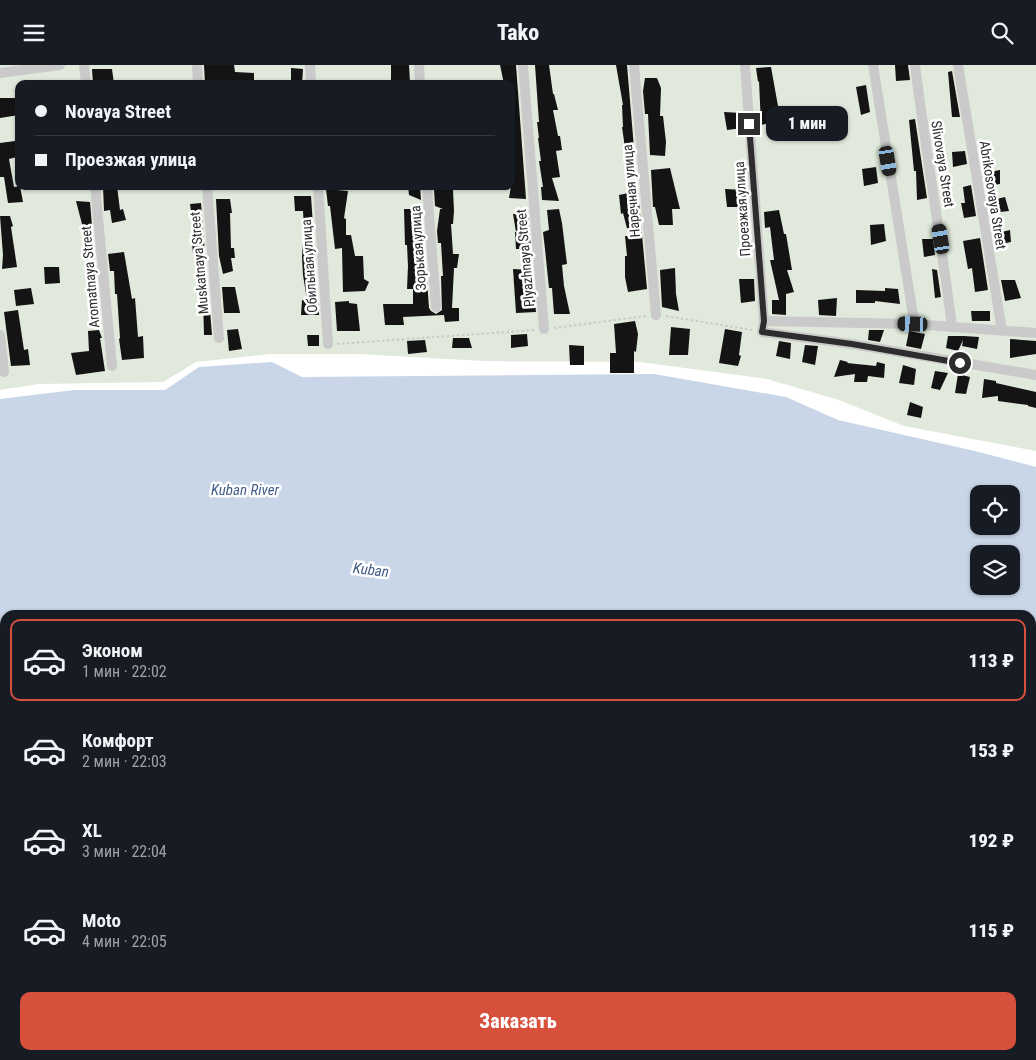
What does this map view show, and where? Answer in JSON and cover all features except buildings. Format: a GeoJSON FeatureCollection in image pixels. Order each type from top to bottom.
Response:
{"type":"FeatureCollection","features":[{"type":"Feature","properties":{"kind":"street"},"geometry":{"type":"LineString","coordinates":[[0,73],[60,65]]}},
{"type":"Feature","properties":{"kind":"street"},"geometry":{"type":"LineString","coordinates":[[84,65],[86,80]]}},
{"type":"Feature","properties":{"kind":"street"},"geometry":{"type":"LineString","coordinates":[[197,65],[198,80]]}},
{"type":"Feature","properties":{"kind":"street"},"geometry":{"type":"LineString","coordinates":[[310,65],[311,80]]}},
{"type":"Feature","properties":{"kind":"street"},"geometry":{"type":"LineString","coordinates":[[419,65],[420,80]]}},
{"type":"Feature","properties":{"kind":"street","name":"Plyazhnaya Street"},"geometry":{"type":"LineString","coordinates":[[523,65],[544,329]]}},
{"type":"Feature","properties":{"kind":"street","name":"Наречная улица"},"geometry":{"type":"LineString","coordinates":[[634,65],[656,315]]}},
{"type":"Feature","properties":{"kind":"street","name":"Проезжая улица"},"geometry":{"type":"LineString","coordinates":[[745,65],[764,321],[762,332],[852,344],[1036,375]]}},
{"type":"Feature","properties":{"kind":"street"},"geometry":{"type":"LineString","coordinates":[[873,65],[913,320]]}},
{"type":"Feature","properties":{"kind":"street","name":"Slivovaya Street"},"geometry":{"type":"LineString","coordinates":[[915,65],[924,135],[944,256],[952,327]]}},
{"type":"Feature","properties":{"kind":"street","name":"Abrikosovaya Street"},"geometry":{"type":"LineString","coordinates":[[958,65],[1002,330]]}},
{"type":"Feature","properties":{"kind":"street","name":"Aromatnaya Street"},"geometry":{"type":"LineString","coordinates":[[95,190],[112,366]]}},
{"type":"Feature","properties":{"kind":"street","name":"Muskatnaya Street"},"geometry":{"type":"LineString","coordinates":[[207,190],[219,338]]}},
{"type":"Feature","properties":{"kind":"street","name":"Обильная улица"},"geometry":{"type":"LineString","coordinates":[[318,190],[328,344]]}},
{"type":"Feature","properties":{"kind":"street","name":"Зорькая улица"},"geometry":{"type":"LineString","coordinates":[[427,190],[436,307]]}},
{"type":"Feature","properties":{"kind":"street"},"geometry":{"type":"LineString","coordinates":[[764,321],[855,322],[913,320],[952,327],[1036,333]]}},
{"type":"Feature","properties":{"kind":"street"},"geometry":{"type":"LineString","coordinates":[[0,335],[4,371]]}},
{"type":"Feature","properties":{"kind":"shaded area"},"geometry":{"type":"Polygon","coordinates":[[[0,65],[1036,65],[1036,451],[904,426],[839,400],[767,379],[640,362],[483,361],[358,354],[270,354],[196,362],[163,382],[39,384],[0,390],[0,65]]]}},
{"type":"Feature","properties":{"kind":"water","name":"Kuban River"},"geometry":{"type":"Polygon","coordinates":[[[272,362],[302,377],[654,374],[786,397],[838,420],[1036,467],[1036,610],[0,610],[0,399],[74,390],[165,390],[199,367],[272,362]]]}},
{"type":"Feature","properties":{"kind":"route"},"geometry":{"type":"LineString","coordinates":[[749,124],[764,321],[762,332],[852,344],[960,363]]}},
{"type":"Feature","properties":{"kind":"water label","name":"Kuban"},"geometry":{"type":"Point","coordinates":[371,570]}}]}
